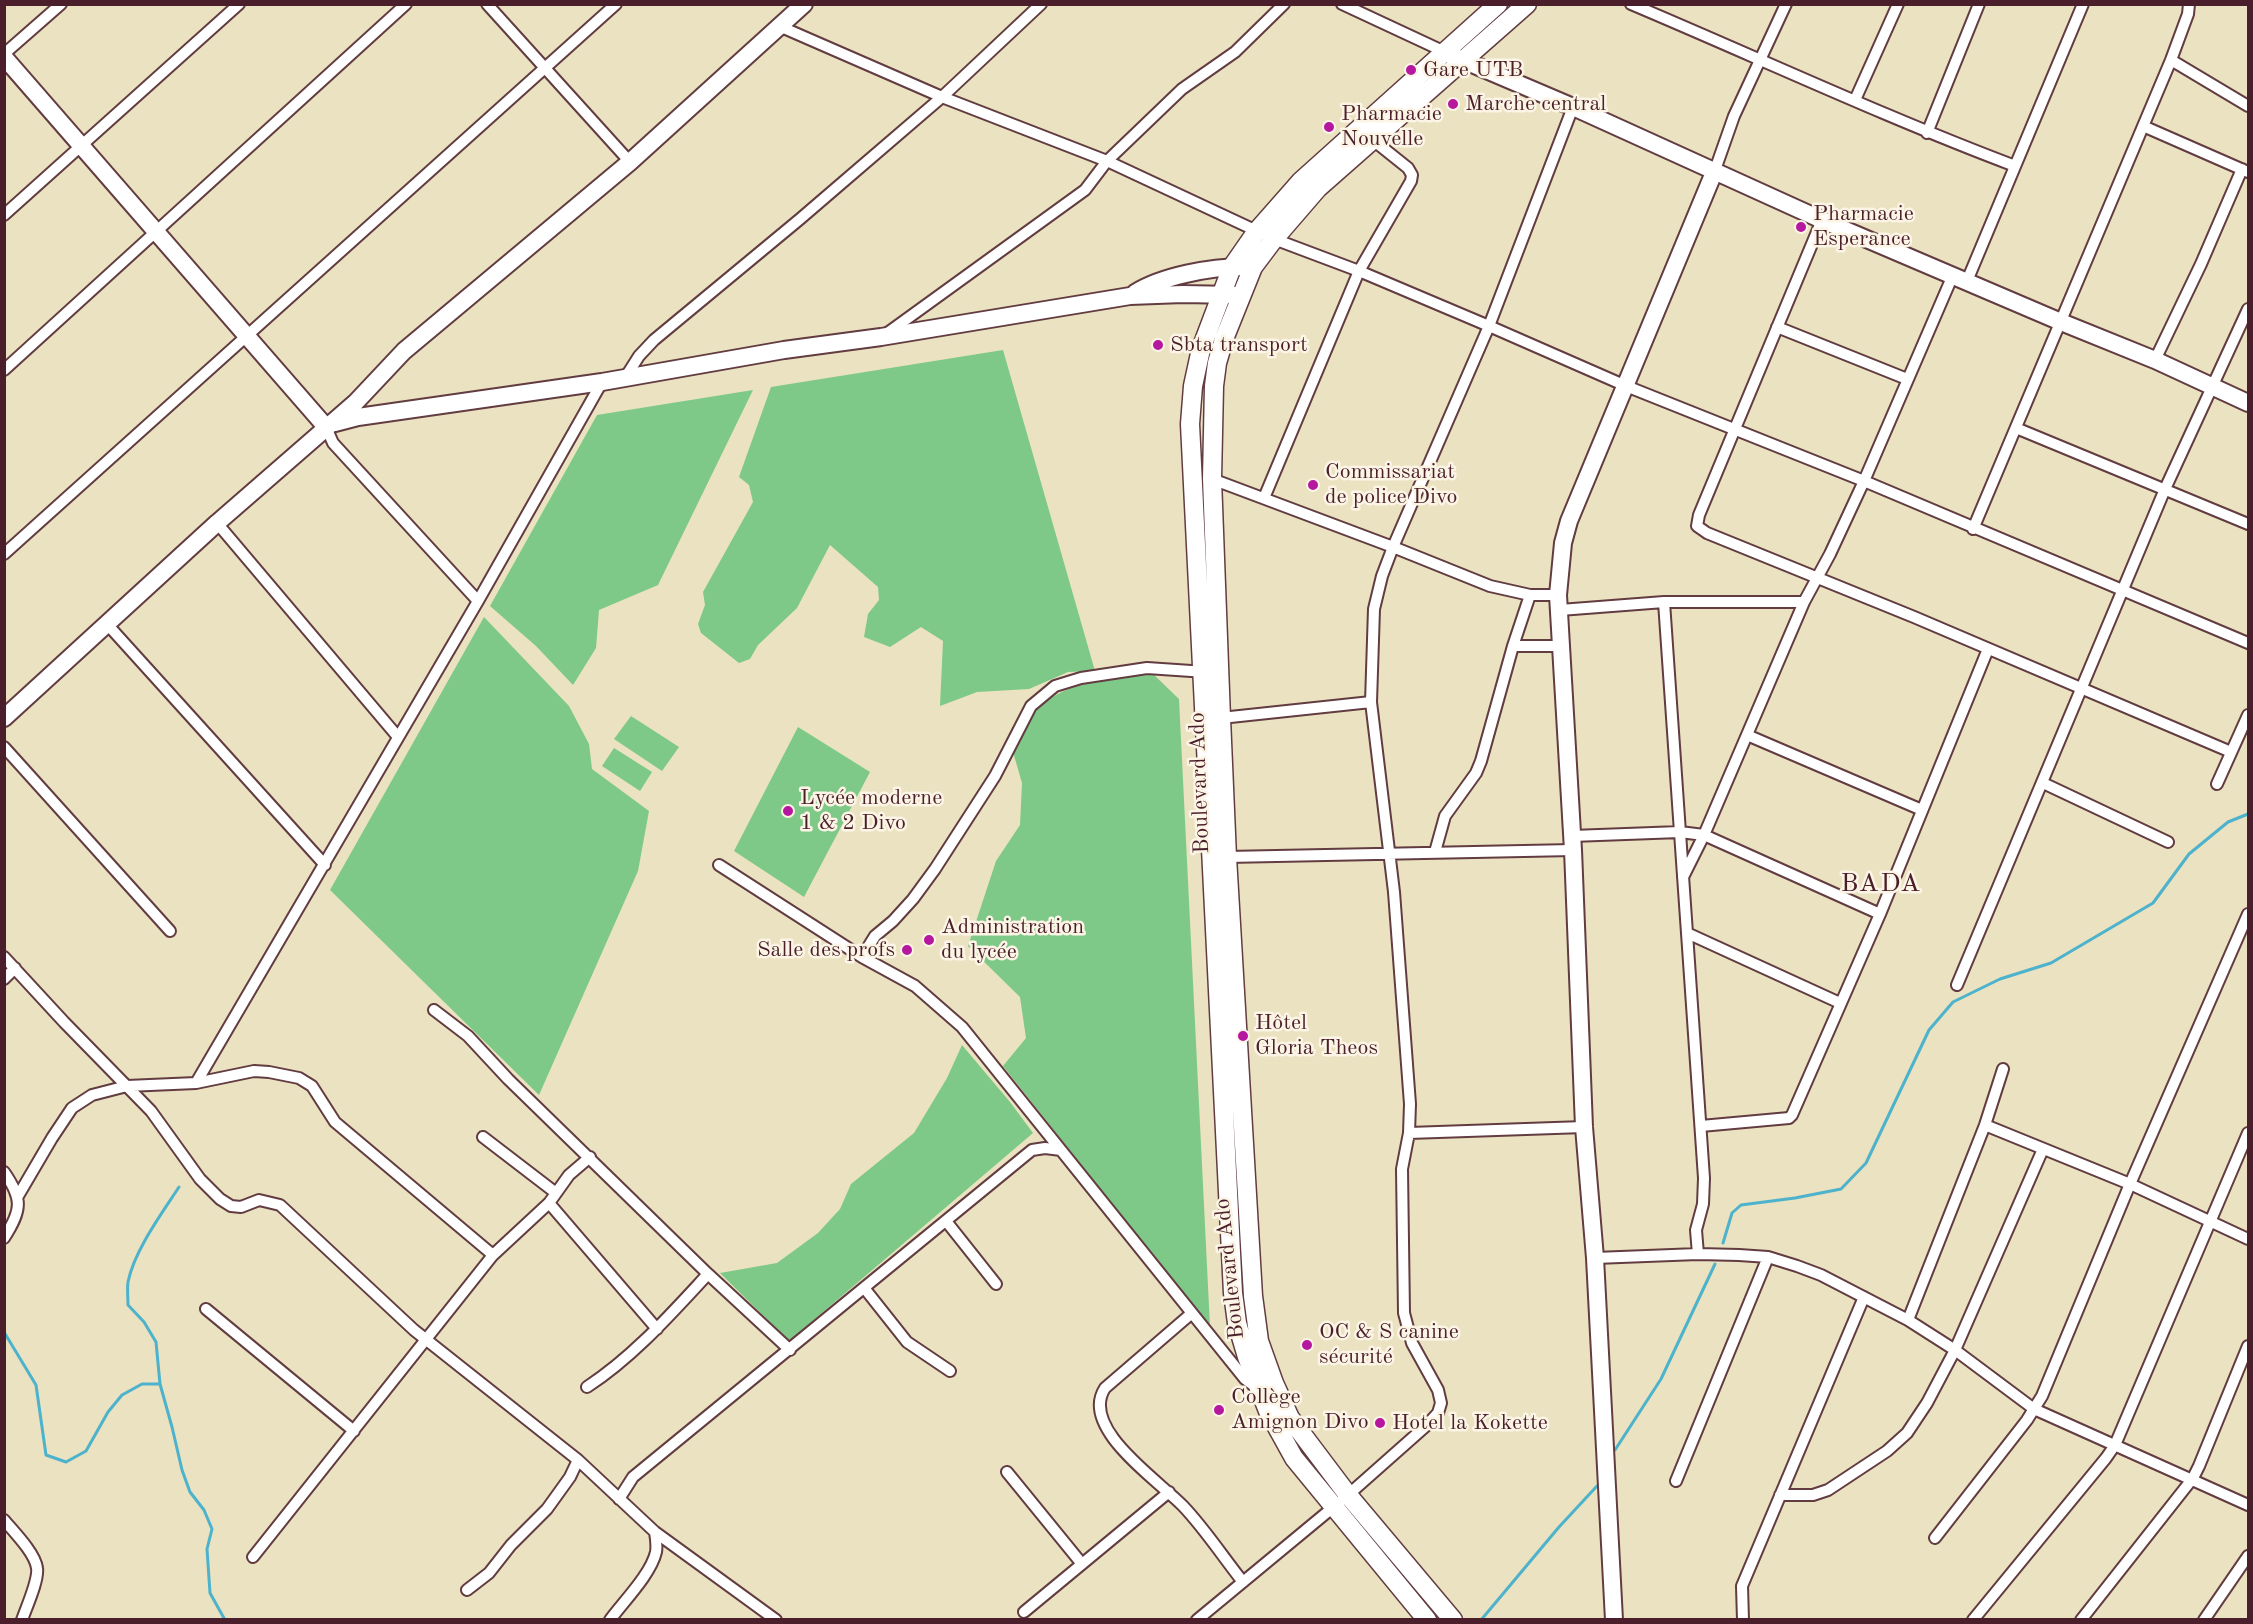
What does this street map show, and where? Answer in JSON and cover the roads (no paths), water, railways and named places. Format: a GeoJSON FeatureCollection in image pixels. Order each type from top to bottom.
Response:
{"type":"FeatureCollection","features":[{"type":"Feature","properties":{"kind":"main road","name":"Boulevard Ado"},"geometry":{"type":"LineString","coordinates":[[1427,1620],[1294,1458],[1268,1411],[1247,1357],[1237,1323],[1233,1293],[1210,672],[1215,375],[1231,295],[1232,267],[1257,231],[1301,180],[1498,4]]}},
{"type":"Feature","properties":{"kind":"main road","name":"Boulevard Ado"},"geometry":{"type":"LineString","coordinates":[[1453,1620],[1348,1495],[1290,1418],[1259,1341],[1253,1296],[1221,718],[1210,672],[1191,477],[1191,414],[1193,386],[1201,349],[1231,295],[1274,239],[1318,188],[1527,4]]}},
{"type":"Feature","properties":{"kind":"street"},"geometry":{"type":"LineString","coordinates":[[61,4],[4,56],[326,427],[333,443],[478,601]]}},
{"type":"Feature","properties":{"kind":"street"},"geometry":{"type":"LineString","coordinates":[[4,215],[239,4]]}},
{"type":"Feature","properties":{"kind":"street"},"geometry":{"type":"LineString","coordinates":[[4,370],[158,233],[406,4]]}},
{"type":"Feature","properties":{"kind":"street"},"geometry":{"type":"LineString","coordinates":[[488,4],[630,162]]}},
{"type":"Feature","properties":{"kind":"street"},"geometry":{"type":"LineString","coordinates":[[4,554],[616,4]]}},
{"type":"Feature","properties":{"kind":"street"},"geometry":{"type":"LineString","coordinates":[[5,717],[217,523],[356,402],[404,351],[630,162],[804,4]]}},
{"type":"Feature","properties":{"kind":"street"},"geometry":{"type":"LineString","coordinates":[[625,378],[639,356],[654,340],[942,97],[1041,4]]}},
{"type":"Feature","properties":{"kind":"street"},"geometry":{"type":"LineString","coordinates":[[881,337],[1076,198],[1107,161],[1182,88],[1235,52],[1284,4]]}},
{"type":"Feature","properties":{"kind":"street"},"geometry":{"type":"LineString","coordinates":[[1342,4],[1463,61],[1573,107],[1822,220],[2155,360],[2248,403]]}},
{"type":"Feature","properties":{"kind":"street"},"geometry":{"type":"LineString","coordinates":[[1631,4],[1927,133],[2015,166]]}},
{"type":"Feature","properties":{"kind":"street"},"geometry":{"type":"LineString","coordinates":[[1614,1620],[1595,1258],[1584,1127],[1573,843],[1559,602],[1563,543],[1569,521],[1715,170],[1734,116],[1786,4]]}},
{"type":"Feature","properties":{"kind":"street"},"geometry":{"type":"LineString","coordinates":[[1855,100],[1898,4]]}},
{"type":"Feature","properties":{"kind":"street"},"geometry":{"type":"LineString","coordinates":[[1927,133],[1979,4]]}},
{"type":"Feature","properties":{"kind":"street"},"geometry":{"type":"LineString","coordinates":[[1683,877],[1704,835],[1804,602],[1838,538],[1864,481],[1907,379],[2015,166],[2083,4]]}},
{"type":"Feature","properties":{"kind":"street"},"geometry":{"type":"LineString","coordinates":[[1973,529],[2171,60],[2188,14],[2189,4]]}},
{"type":"Feature","properties":{"kind":"street"},"geometry":{"type":"LineString","coordinates":[[779,26],[942,97],[1107,161],[1274,239],[1359,271],[1626,386],[1864,481],[2248,644]]}},
{"type":"Feature","properties":{"kind":"street"},"geometry":{"type":"LineString","coordinates":[[2171,60],[2247,103]]}},
{"type":"Feature","properties":{"kind":"street"},"geometry":{"type":"LineString","coordinates":[[1197,1620],[1334,1507],[1428,1425],[1441,1403],[1438,1390],[1412,1343],[1404,1313],[1402,1169],[1409,1133],[1410,1104],[1394,892],[1371,702],[1374,609],[1382,576],[1393,547],[1489,326],[1573,107]]}},
{"type":"Feature","properties":{"kind":"street"},"geometry":{"type":"LineString","coordinates":[[2143,126],[2245,171],[2155,360]]}},
{"type":"Feature","properties":{"kind":"street"},"geometry":{"type":"LineString","coordinates":[[1264,498],[1359,271],[1411,181],[1412,175],[1408,168],[1373,140]]}},
{"type":"Feature","properties":{"kind":"street"},"geometry":{"type":"LineString","coordinates":[[1822,220],[1699,515],[1697,526],[1707,533],[2232,752]]}},
{"type":"Feature","properties":{"kind":"street"},"geometry":{"type":"LineString","coordinates":[[1130,296],[1145,286],[1160,282],[1232,267],[1253,267]]}},
{"type":"Feature","properties":{"kind":"street"},"geometry":{"type":"LineString","coordinates":[[326,427],[358,417],[602,382],[784,350],[881,337],[1130,296],[1231,295]]}},
{"type":"Feature","properties":{"kind":"street"},"geometry":{"type":"LineString","coordinates":[[1957,985],[2165,489],[2248,309]]}},
{"type":"Feature","properties":{"kind":"street"},"geometry":{"type":"LineString","coordinates":[[1777,327],[1907,379]]}},
{"type":"Feature","properties":{"kind":"street"},"geometry":{"type":"LineString","coordinates":[[196,1083],[478,601],[602,382]]}},
{"type":"Feature","properties":{"kind":"street"},"geometry":{"type":"LineString","coordinates":[[2016,428],[2248,524]]}},
{"type":"Feature","properties":{"kind":"street"},"geometry":{"type":"LineString","coordinates":[[1212,479],[1490,586],[1559,602],[1804,602]]}},
{"type":"Feature","properties":{"kind":"street"},"geometry":{"type":"LineString","coordinates":[[217,523],[398,737]]}},
{"type":"Feature","properties":{"kind":"street"},"geometry":{"type":"LineString","coordinates":[[1435,852],[1445,816],[1472,780],[1481,761],[1513,646],[1530,595]]}},
{"type":"Feature","properties":{"kind":"street"},"geometry":{"type":"LineString","coordinates":[[1665,602],[1705,1195],[1696,1230],[1698,1254]]}},
{"type":"Feature","properties":{"kind":"street"},"geometry":{"type":"LineString","coordinates":[[107,624],[325,865]]}},
{"type":"Feature","properties":{"kind":"street"},"geometry":{"type":"LineString","coordinates":[[1513,646],[1562,646]]}},
{"type":"Feature","properties":{"kind":"street"},"geometry":{"type":"LineString","coordinates":[[1701,1126],[1789,1118],[1796,1108],[1880,914],[1988,649]]}},
{"type":"Feature","properties":{"kind":"street"},"geometry":{"type":"LineString","coordinates":[[862,957],[875,936],[893,921],[935,869],[995,776],[1031,706],[1056,686],[1081,678],[1147,668],[1210,672]]}},
{"type":"Feature","properties":{"kind":"street"},"geometry":{"type":"LineString","coordinates":[[1221,718],[1371,702]]}},
{"type":"Feature","properties":{"kind":"street"},"geometry":{"type":"LineString","coordinates":[[2217,784],[2248,715]]}},
{"type":"Feature","properties":{"kind":"street"},"geometry":{"type":"LineString","coordinates":[[1747,735],[1922,810]]}},
{"type":"Feature","properties":{"kind":"street"},"geometry":{"type":"LineString","coordinates":[[4,747],[170,931]]}},
{"type":"Feature","properties":{"kind":"street"},"geometry":{"type":"LineString","coordinates":[[2043,783],[2168,842]]}},
{"type":"Feature","properties":{"kind":"street"},"geometry":{"type":"LineString","coordinates":[[1227,857],[1435,852],[1573,843],[1680,832],[1704,835],[1880,914]]}},
{"type":"Feature","properties":{"kind":"street"},"geometry":{"type":"LineString","coordinates":[[719,865],[862,957],[915,986],[962,1027],[1245,1379],[1259,1389]]}},
{"type":"Feature","properties":{"kind":"street"},"geometry":{"type":"LineString","coordinates":[[1935,1538],[2042,1396],[2130,1184],[2248,914]]}},
{"type":"Feature","properties":{"kind":"street"},"geometry":{"type":"LineString","coordinates":[[1687,933],[1840,1003]]}},
{"type":"Feature","properties":{"kind":"street"},"geometry":{"type":"LineString","coordinates":[[4,957],[151,1111],[200,1179],[220,1199],[231,1206],[241,1207],[259,1200],[280,1205],[425,1338],[578,1460],[655,1532],[776,1620]]}},
{"type":"Feature","properties":{"kind":"street"},"geometry":{"type":"LineString","coordinates":[[4,979],[15,968]]}},
{"type":"Feature","properties":{"kind":"street"},"geometry":{"type":"LineString","coordinates":[[434,1010],[468,1036],[508,1079],[708,1274],[790,1350]]}},
{"type":"Feature","properties":{"kind":"street"},"geometry":{"type":"LineString","coordinates":[[1908,1320],[1984,1125],[2003,1069]]}},
{"type":"Feature","properties":{"kind":"street"},"geometry":{"type":"LineString","coordinates":[[4,1238],[14,1222],[18,1196],[72,1108],[92,1095],[127,1086],[196,1083],[254,1071],[299,1078],[312,1086],[335,1122],[492,1255]]}},
{"type":"Feature","properties":{"kind":"street"},"geometry":{"type":"LineString","coordinates":[[1984,1125],[2130,1184],[2248,1239]]}},
{"type":"Feature","properties":{"kind":"street"},"geometry":{"type":"LineString","coordinates":[[1409,1133],[1584,1127]]}},
{"type":"Feature","properties":{"kind":"street"},"geometry":{"type":"LineString","coordinates":[[1973,1620],[2115,1445],[2248,1133]]}},
{"type":"Feature","properties":{"kind":"street"},"geometry":{"type":"LineString","coordinates":[[483,1137],[556,1193]]}},
{"type":"Feature","properties":{"kind":"street"},"geometry":{"type":"LineString","coordinates":[[619,1499],[633,1476],[1032,1150],[1045,1148],[1060,1150]]}},
{"type":"Feature","properties":{"kind":"street"},"geometry":{"type":"LineString","coordinates":[[1780,1495],[1820,1494],[1887,1451],[1907,1433],[1918,1418],[1955,1350],[2043,1149]]}},
{"type":"Feature","properties":{"kind":"street"},"geometry":{"type":"LineString","coordinates":[[253,1557],[492,1255],[549,1203],[569,1175],[590,1157]]}},
{"type":"Feature","properties":{"kind":"street"},"geometry":{"type":"LineString","coordinates":[[4,1172],[18,1196]]}},
{"type":"Feature","properties":{"kind":"street"},"geometry":{"type":"LineString","coordinates":[[549,1203],[657,1329]]}},
{"type":"Feature","properties":{"kind":"street"},"geometry":{"type":"LineString","coordinates":[[946,1221],[996,1284]]}},
{"type":"Feature","properties":{"kind":"street"},"geometry":{"type":"LineString","coordinates":[[1595,1258],[1698,1254],[1768,1257],[1821,1275],[1908,1320],[1955,1350],[2034,1409],[2193,1478],[2248,1505]]}},
{"type":"Feature","properties":{"kind":"street"},"geometry":{"type":"LineString","coordinates":[[1676,1481],[1768,1257]]}},
{"type":"Feature","properties":{"kind":"street"},"geometry":{"type":"LineString","coordinates":[[586,1387],[624,1359],[657,1329],[708,1274]]}},
{"type":"Feature","properties":{"kind":"street"},"geometry":{"type":"LineString","coordinates":[[865,1288],[907,1342],[950,1371]]}},
{"type":"Feature","properties":{"kind":"street"},"geometry":{"type":"LineString","coordinates":[[1743,1620],[1742,1586],[1864,1297]]}},
{"type":"Feature","properties":{"kind":"street"},"geometry":{"type":"LineString","coordinates":[[206,1309],[354,1431]]}},
{"type":"Feature","properties":{"kind":"street"},"geometry":{"type":"LineString","coordinates":[[1192,1313],[1105,1388],[1100,1395],[1101,1414],[1107,1429],[1125,1451],[1184,1507],[1243,1582]]}},
{"type":"Feature","properties":{"kind":"street"},"geometry":{"type":"LineString","coordinates":[[2081,1620],[2193,1478],[2248,1346]]}},
{"type":"Feature","properties":{"kind":"street"},"geometry":{"type":"LineString","coordinates":[[466,1590],[489,1573],[511,1545],[547,1509],[570,1477],[578,1460]]}},
{"type":"Feature","properties":{"kind":"street"},"geometry":{"type":"LineString","coordinates":[[1007,1472],[1082,1564]]}},
{"type":"Feature","properties":{"kind":"street"},"geometry":{"type":"LineString","coordinates":[[1024,1612],[1168,1492]]}},
{"type":"Feature","properties":{"kind":"street"},"geometry":{"type":"LineString","coordinates":[[4,1520],[21,1540],[37,1569],[22,1620]]}},
{"type":"Feature","properties":{"kind":"street"},"geometry":{"type":"LineString","coordinates":[[610,1620],[646,1573],[657,1550],[655,1532]]}},
{"type":"Feature","properties":{"kind":"street"},"geometry":{"type":"LineString","coordinates":[[2204,1620],[2248,1556]]}},
{"type":"Feature","properties":{"kind":"waterway"},"geometry":{"type":"LineString","coordinates":[[1723,1243],[1732,1213],[1741,1205],[1841,1189],[1866,1163],[1929,1030],[1953,1002],[2000,979],[2051,963],[2153,903],[2189,854],[2228,822],[2248,814]]}},
{"type":"Feature","properties":{"kind":"waterway"},"geometry":{"type":"LineString","coordinates":[[179,1187],[149,1233],[136,1258],[128,1282],[128,1305],[144,1322],[156,1342],[160,1384],[182,1470],[190,1492],[204,1510],[212,1529],[207,1549],[210,1593],[225,1620]]}},
{"type":"Feature","properties":{"kind":"waterway"},"geometry":{"type":"LineString","coordinates":[[1615,1450],[1661,1379],[1715,1264]]}},
{"type":"Feature","properties":{"kind":"waterway"},"geometry":{"type":"LineString","coordinates":[[4,1332],[36,1385],[46,1455],[66,1462],[86,1451],[108,1412],[122,1395],[142,1384],[160,1384]]}},
{"type":"Feature","properties":{"kind":"waterway"},"geometry":{"type":"LineString","coordinates":[[1481,1620],[1559,1527],[1597,1486]]}},
{"type":"Feature","properties":{"kind":"place","name":"Gare UTB"},"geometry":{"type":"Point","coordinates":[1411,70]}},
{"type":"Feature","properties":{"kind":"place","name":"Marche central"},"geometry":{"type":"Point","coordinates":[1453,104]}},
{"type":"Feature","properties":{"kind":"place","name":"Pharmacie Nouvelle"},"geometry":{"type":"Point","coordinates":[1329,127]}},
{"type":"Feature","properties":{"kind":"place","name":"Pharmacie Esperance"},"geometry":{"type":"Point","coordinates":[1801,227]}},
{"type":"Feature","properties":{"kind":"place","name":"Sbta transport"},"geometry":{"type":"Point","coordinates":[1158,345]}},
{"type":"Feature","properties":{"kind":"place","name":"Commissariat de police Divo"},"geometry":{"type":"Point","coordinates":[1313,485]}},
{"type":"Feature","properties":{"kind":"place","name":"Lycée moderne 1 & 2 Divo"},"geometry":{"type":"Point","coordinates":[788,811]}},
{"type":"Feature","properties":{"kind":"place","name":"Administration du lycée"},"geometry":{"type":"Point","coordinates":[929,940]}},
{"type":"Feature","properties":{"kind":"place","name":"Salle des profs"},"geometry":{"type":"Point","coordinates":[907,950]}},
{"type":"Feature","properties":{"kind":"place","name":"Hôtel Gloria Theos"},"geometry":{"type":"Point","coordinates":[1243,1036]}},
{"type":"Feature","properties":{"kind":"place","name":"OC & S canine sécurité"},"geometry":{"type":"Point","coordinates":[1307,1345]}},
{"type":"Feature","properties":{"kind":"place","name":"Collège Amignon Divo"},"geometry":{"type":"Point","coordinates":[1219,1410]}},
{"type":"Feature","properties":{"kind":"place","name":"Hotel la Kokette"},"geometry":{"type":"Point","coordinates":[1380,1423]}},
{"type":"Feature","properties":{"kind":"district","name":"BADA"},"geometry":{"type":"Point","coordinates":[1881,884]}}]}
